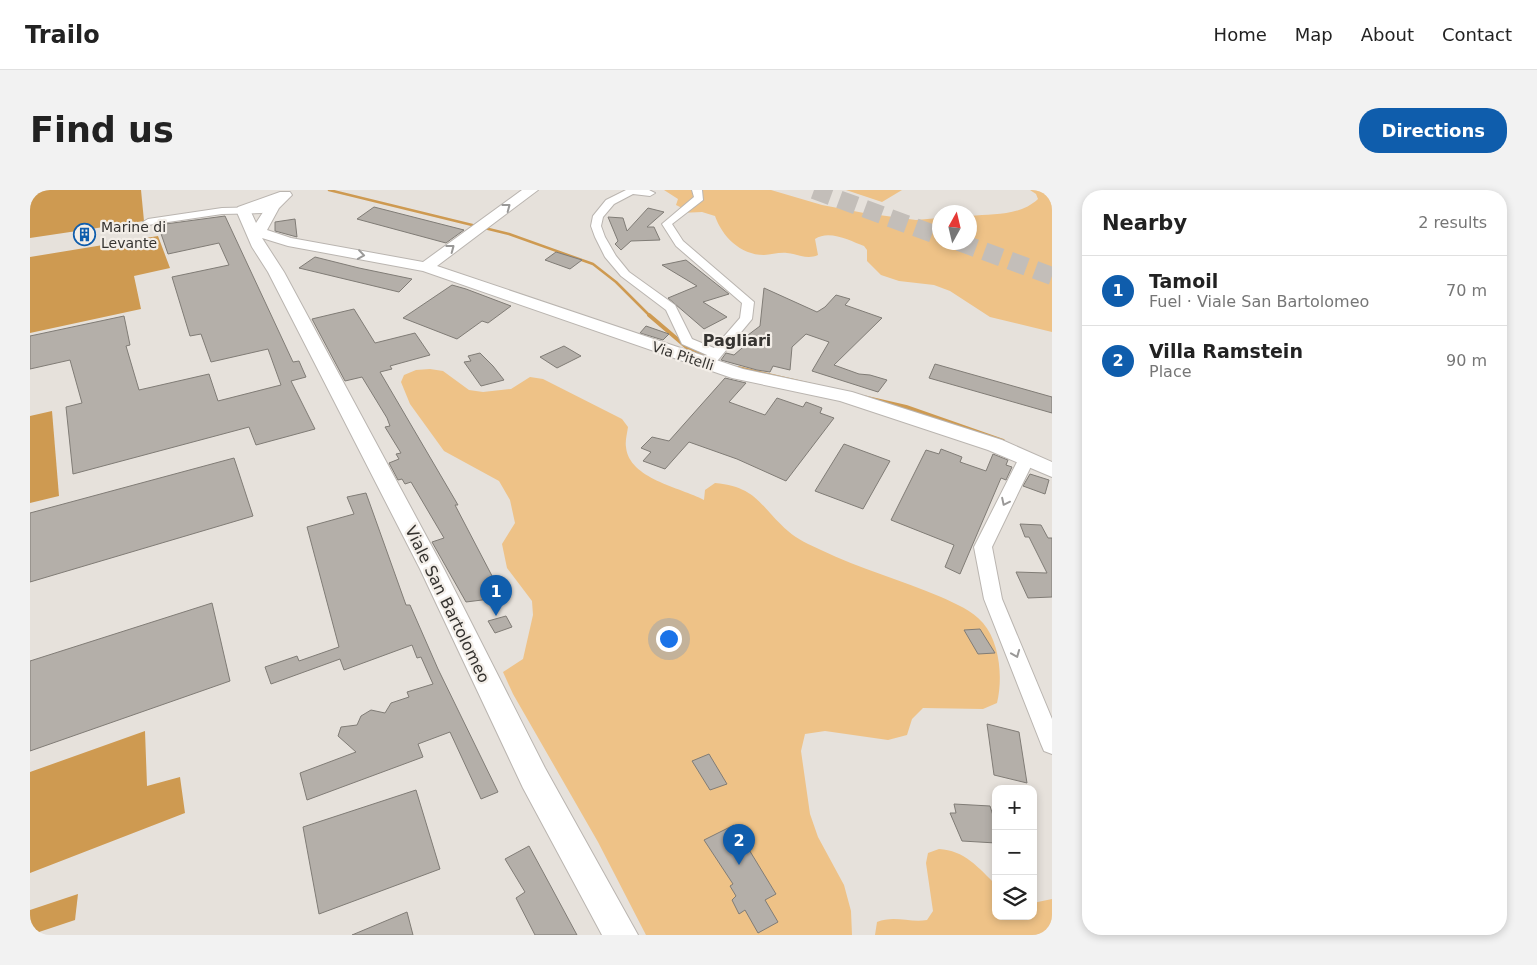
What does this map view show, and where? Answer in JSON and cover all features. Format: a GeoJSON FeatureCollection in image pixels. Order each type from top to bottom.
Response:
{"type":"FeatureCollection","features":[{"type":"Feature","properties":{"kind":"main road"},"geometry":{"type":"LineString","coordinates":[[426,267],[531,190]]}},
{"type":"Feature","properties":{"kind":"main road"},"geometry":{"type":"LineString","coordinates":[[241,203],[270,204],[289,192]]}},
{"type":"Feature","properties":{"kind":"main road","name":"Viale San Bartolomeo"},"geometry":{"type":"LineString","coordinates":[[241,203],[259,247],[276,272],[432,569],[534,778],[621,935]]}},
{"type":"Feature","properties":{"kind":"main road","name":"Via Pitelli"},"geometry":{"type":"LineString","coordinates":[[270,204],[261,231],[288,242],[426,267],[711,359],[739,374],[845,396],[995,445],[1052,470]]}},
{"type":"Feature","properties":{"kind":"main road","name":"Via Pitelli"},"geometry":{"type":"LineString","coordinates":[[272,253],[275,248],[284,245],[313,247]]}},
{"type":"Feature","properties":{"kind":"main road","name":"Viale San Bartolomeo"},"geometry":{"type":"LineString","coordinates":[[272,253],[280,268],[276,272]]}},
{"type":"Feature","properties":{"kind":"street"},"geometry":{"type":"LineString","coordinates":[[650,193],[632,191],[610,202],[598,216],[596,226],[600,237],[611,256],[625,274],[671,308],[687,341],[711,359],[746,319],[748,302],[685,249],[669,231],[667,224],[670,220],[699,198],[697,190]]}},
{"type":"Feature","properties":{"kind":"street"},"geometry":{"type":"LineString","coordinates":[[148,222],[241,203]]}},
{"type":"Feature","properties":{"kind":"street"},"geometry":{"type":"LineString","coordinates":[[1027,458],[983,547],[993,599],[1052,744]]}},
{"type":"Feature","properties":{"kind":"shaded area"},"geometry":{"type":"Polygon","coordinates":[[[30,190],[141,190],[144,221],[30,238],[30,190]]]}},
{"type":"Feature","properties":{"kind":"shaded area"},"geometry":{"type":"Polygon","coordinates":[[[664,190],[771,190],[822,205],[864,213],[916,220],[932,219],[932,250],[977,250],[977,215],[1023,209],[1038,199],[1036,194],[1030,190],[1052,190],[1052,332],[990,317],[950,291],[934,285],[899,281],[881,275],[867,261],[867,250],[864,246],[840,237],[827,235],[815,239],[818,255],[814,256],[806,257],[784,253],[764,255],[747,252],[727,237],[715,216],[702,212],[680,213],[680,207],[676,205],[678,199],[664,190]]]}},
{"type":"Feature","properties":{"kind":"shaded area"},"geometry":{"type":"Polygon","coordinates":[[[846,190],[902,190],[882,202],[846,190]]]}},
{"type":"Feature","properties":{"kind":"shaded area"},"geometry":{"type":"Polygon","coordinates":[[[158,236],[170,268],[134,276],[141,309],[30,333],[30,257],[158,236]]]}},
{"type":"Feature","properties":{"kind":"shaded area"},"geometry":{"type":"Polygon","coordinates":[[[430,369],[443,371],[469,390],[483,392],[511,389],[530,377],[543,379],[622,419],[628,427],[626,445],[629,458],[636,467],[657,481],[704,500],[705,490],[715,483],[741,489],[757,500],[795,537],[836,557],[958,605],[979,618],[989,631],[999,661],[1000,683],[997,703],[983,709],[923,708],[912,719],[907,735],[888,740],[825,731],[805,734],[801,751],[810,814],[818,837],[844,885],[851,911],[852,935],[646,935],[598,842],[513,694],[503,672],[523,659],[533,615],[532,601],[507,568],[502,544],[515,523],[510,500],[499,481],[444,451],[410,404],[401,382],[404,375],[416,370],[430,369]]]}},
{"type":"Feature","properties":{"kind":"shaded area"},"geometry":{"type":"Polygon","coordinates":[[[52,411],[59,496],[30,503],[30,416],[52,411]]]}},
{"type":"Feature","properties":{"kind":"shaded area"},"geometry":{"type":"Polygon","coordinates":[[[145,731],[147,786],[180,777],[185,813],[30,873],[30,772],[145,731]]]}},
{"type":"Feature","properties":{"kind":"shaded area"},"geometry":{"type":"Polygon","coordinates":[[[939,849],[964,856],[992,881],[992,920],[1037,920],[1037,902],[1052,899],[1052,935],[875,935],[877,922],[890,919],[927,920],[933,911],[926,863],[928,853],[939,849]]]}},
{"type":"Feature","properties":{"kind":"shaded area"},"geometry":{"type":"Polygon","coordinates":[[[78,894],[75,920],[30,935],[30,910],[78,894]]]}},
{"type":"Feature","properties":{"kind":"building"},"geometry":{"type":"Polygon","coordinates":[[[374,207],[464,230],[446,243],[357,219],[374,207]]]}},
{"type":"Feature","properties":{"kind":"building"},"geometry":{"type":"Polygon","coordinates":[[[648,208],[664,212],[647,227],[654,227],[660,240],[631,241],[621,250],[615,244],[618,241],[608,217],[623,218],[627,231],[648,208]]]}},
{"type":"Feature","properties":{"kind":"building"},"geometry":{"type":"Polygon","coordinates":[[[225,216],[293,362],[299,361],[306,377],[291,381],[315,429],[256,445],[249,427],[73,474],[66,407],[82,403],[70,360],[30,369],[30,336],[124,316],[130,345],[126,346],[139,390],[209,374],[218,401],[281,385],[268,349],[211,362],[201,334],[190,336],[172,277],[229,265],[219,243],[168,254],[158,225],[225,216]]]}},
{"type":"Feature","properties":{"kind":"building"},"geometry":{"type":"Polygon","coordinates":[[[295,219],[297,237],[275,231],[275,222],[295,219]]]}},
{"type":"Feature","properties":{"kind":"building"},"geometry":{"type":"Polygon","coordinates":[[[556,252],[582,260],[570,269],[545,260],[556,252]]]}},
{"type":"Feature","properties":{"kind":"building"},"geometry":{"type":"Polygon","coordinates":[[[315,257],[412,279],[399,292],[299,268],[315,257]]]}},
{"type":"Feature","properties":{"kind":"building"},"geometry":{"type":"Polygon","coordinates":[[[686,260],[729,294],[703,302],[727,317],[704,329],[668,298],[697,286],[662,265],[686,260]]]}},
{"type":"Feature","properties":{"kind":"building"},"geometry":{"type":"Polygon","coordinates":[[[452,285],[511,306],[488,323],[482,321],[457,339],[403,318],[452,285]]]}},
{"type":"Feature","properties":{"kind":"building"},"geometry":{"type":"Polygon","coordinates":[[[764,288],[817,312],[825,307],[836,295],[850,299],[845,305],[882,318],[834,365],[859,374],[887,380],[878,392],[812,371],[829,342],[806,334],[792,347],[790,370],[773,366],[770,372],[721,360],[726,353],[734,355],[750,341],[744,338],[760,326],[764,288]]]}},
{"type":"Feature","properties":{"kind":"building"},"geometry":{"type":"Polygon","coordinates":[[[354,309],[375,343],[415,333],[430,355],[390,366],[392,369],[380,372],[458,505],[455,505],[502,595],[490,599],[466,602],[432,542],[444,538],[411,482],[405,484],[402,479],[398,480],[389,463],[399,459],[396,454],[401,453],[385,427],[390,426],[387,418],[362,377],[345,381],[312,319],[354,309]]]}},
{"type":"Feature","properties":{"kind":"building"},"geometry":{"type":"Polygon","coordinates":[[[646,326],[669,334],[663,340],[640,333],[646,326]]]}},
{"type":"Feature","properties":{"kind":"building"},"geometry":{"type":"Polygon","coordinates":[[[564,346],[581,356],[557,368],[540,357],[564,346]]]}},
{"type":"Feature","properties":{"kind":"building"},"geometry":{"type":"Polygon","coordinates":[[[480,353],[504,380],[481,386],[464,362],[471,361],[468,356],[480,353]]]}},
{"type":"Feature","properties":{"kind":"building"},"geometry":{"type":"Polygon","coordinates":[[[935,364],[1052,397],[1052,413],[929,378],[935,364]]]}},
{"type":"Feature","properties":{"kind":"building"},"geometry":{"type":"Polygon","coordinates":[[[725,378],[746,383],[729,402],[765,415],[777,398],[803,407],[806,402],[822,408],[820,413],[834,418],[786,481],[737,459],[689,442],[665,469],[643,461],[651,452],[641,448],[652,437],[669,441],[725,378]]]}},
{"type":"Feature","properties":{"kind":"building"},"geometry":{"type":"Polygon","coordinates":[[[844,444],[890,461],[863,509],[815,491],[844,444]]]}},
{"type":"Feature","properties":{"kind":"building"},"geometry":{"type":"Polygon","coordinates":[[[941,449],[962,457],[960,462],[986,471],[993,454],[1008,460],[1006,465],[1012,467],[1006,480],[1001,478],[960,574],[945,567],[954,545],[891,520],[926,450],[939,454],[941,449]]]}},
{"type":"Feature","properties":{"kind":"building"},"geometry":{"type":"Polygon","coordinates":[[[234,458],[253,516],[30,582],[30,513],[234,458]]]}},
{"type":"Feature","properties":{"kind":"building"},"geometry":{"type":"Polygon","coordinates":[[[1030,474],[1049,480],[1045,494],[1023,486],[1030,474]]]}},
{"type":"Feature","properties":{"kind":"building"},"geometry":{"type":"Polygon","coordinates":[[[366,493],[406,605],[410,605],[438,669],[498,792],[481,799],[450,732],[418,744],[423,757],[307,800],[300,773],[356,752],[338,736],[341,727],[357,725],[361,716],[371,710],[385,713],[391,703],[409,697],[407,692],[433,684],[421,657],[417,658],[412,645],[344,670],[340,659],[271,684],[265,667],[297,656],[299,661],[339,647],[307,527],[354,514],[347,497],[366,493]]]}},
{"type":"Feature","properties":{"kind":"building"},"geometry":{"type":"Polygon","coordinates":[[[1020,524],[1041,525],[1048,538],[1052,538],[1052,597],[1028,598],[1016,572],[1047,573],[1029,537],[1025,537],[1020,524]]]}},
{"type":"Feature","properties":{"kind":"building"},"geometry":{"type":"Polygon","coordinates":[[[212,603],[230,681],[30,751],[30,661],[212,603]]]}},
{"type":"Feature","properties":{"kind":"building"},"geometry":{"type":"Polygon","coordinates":[[[506,616],[512,627],[495,633],[488,621],[506,616]]]}},
{"type":"Feature","properties":{"kind":"building"},"geometry":{"type":"Polygon","coordinates":[[[980,629],[995,653],[978,654],[964,630],[980,629]]]}},
{"type":"Feature","properties":{"kind":"building"},"geometry":{"type":"Polygon","coordinates":[[[987,724],[1019,732],[1027,783],[994,775],[987,724]]]}},
{"type":"Feature","properties":{"kind":"building"},"geometry":{"type":"Polygon","coordinates":[[[709,754],[727,784],[710,790],[692,761],[709,754]]]}},
{"type":"Feature","properties":{"kind":"building"},"geometry":{"type":"Polygon","coordinates":[[[416,790],[440,869],[319,914],[303,827],[416,790]]]}},
{"type":"Feature","properties":{"kind":"building"},"geometry":{"type":"Polygon","coordinates":[[[954,804],[990,806],[992,812],[992,843],[962,841],[950,813],[956,813],[954,804]]]}},
{"type":"Feature","properties":{"kind":"building"},"geometry":{"type":"Polygon","coordinates":[[[734,825],[776,894],[765,900],[778,922],[758,933],[745,910],[739,914],[732,900],[736,896],[730,886],[733,884],[704,840],[734,825]]]}},
{"type":"Feature","properties":{"kind":"building"},"geometry":{"type":"Polygon","coordinates":[[[529,846],[577,935],[535,935],[516,898],[525,892],[505,859],[529,846]]]}},
{"type":"Feature","properties":{"kind":"building"},"geometry":{"type":"Polygon","coordinates":[[[407,912],[413,935],[352,935],[407,912]]]}},
{"type":"Feature","properties":{"kind":"waterway"},"geometry":{"type":"LineString","coordinates":[[329,190],[509,234],[593,264],[616,282],[649,315]]}},
{"type":"Feature","properties":{"kind":"waterway"},"geometry":{"type":"LineString","coordinates":[[649,315],[690,350],[703,356]]}},
{"type":"Feature","properties":{"kind":"waterway"},"geometry":{"type":"LineString","coordinates":[[738,368],[906,407],[1003,441]]}},
{"type":"Feature","properties":{"kind":"tunnel"},"geometry":{"type":"LineString","coordinates":[[814,190],[932,233]]}},
{"type":"Feature","properties":{"kind":"tunnel"},"geometry":{"type":"LineString","coordinates":[[977,249],[1052,276]]}},
{"type":"Feature","properties":{"kind":"place","name":"Marine di Levante"},"geometry":{"type":"Point","coordinates":[85,235]}},
{"type":"Feature","properties":{"kind":"place","name":"Tamoil"},"geometry":{"type":"Point","coordinates":[496,616]}},
{"type":"Feature","properties":{"kind":"place","name":"Villa Ramstein"},"geometry":{"type":"Point","coordinates":[739,865]}},
{"type":"Feature","properties":{"kind":"district","name":"Pagliari"},"geometry":{"type":"Point","coordinates":[737,340]}}]}
